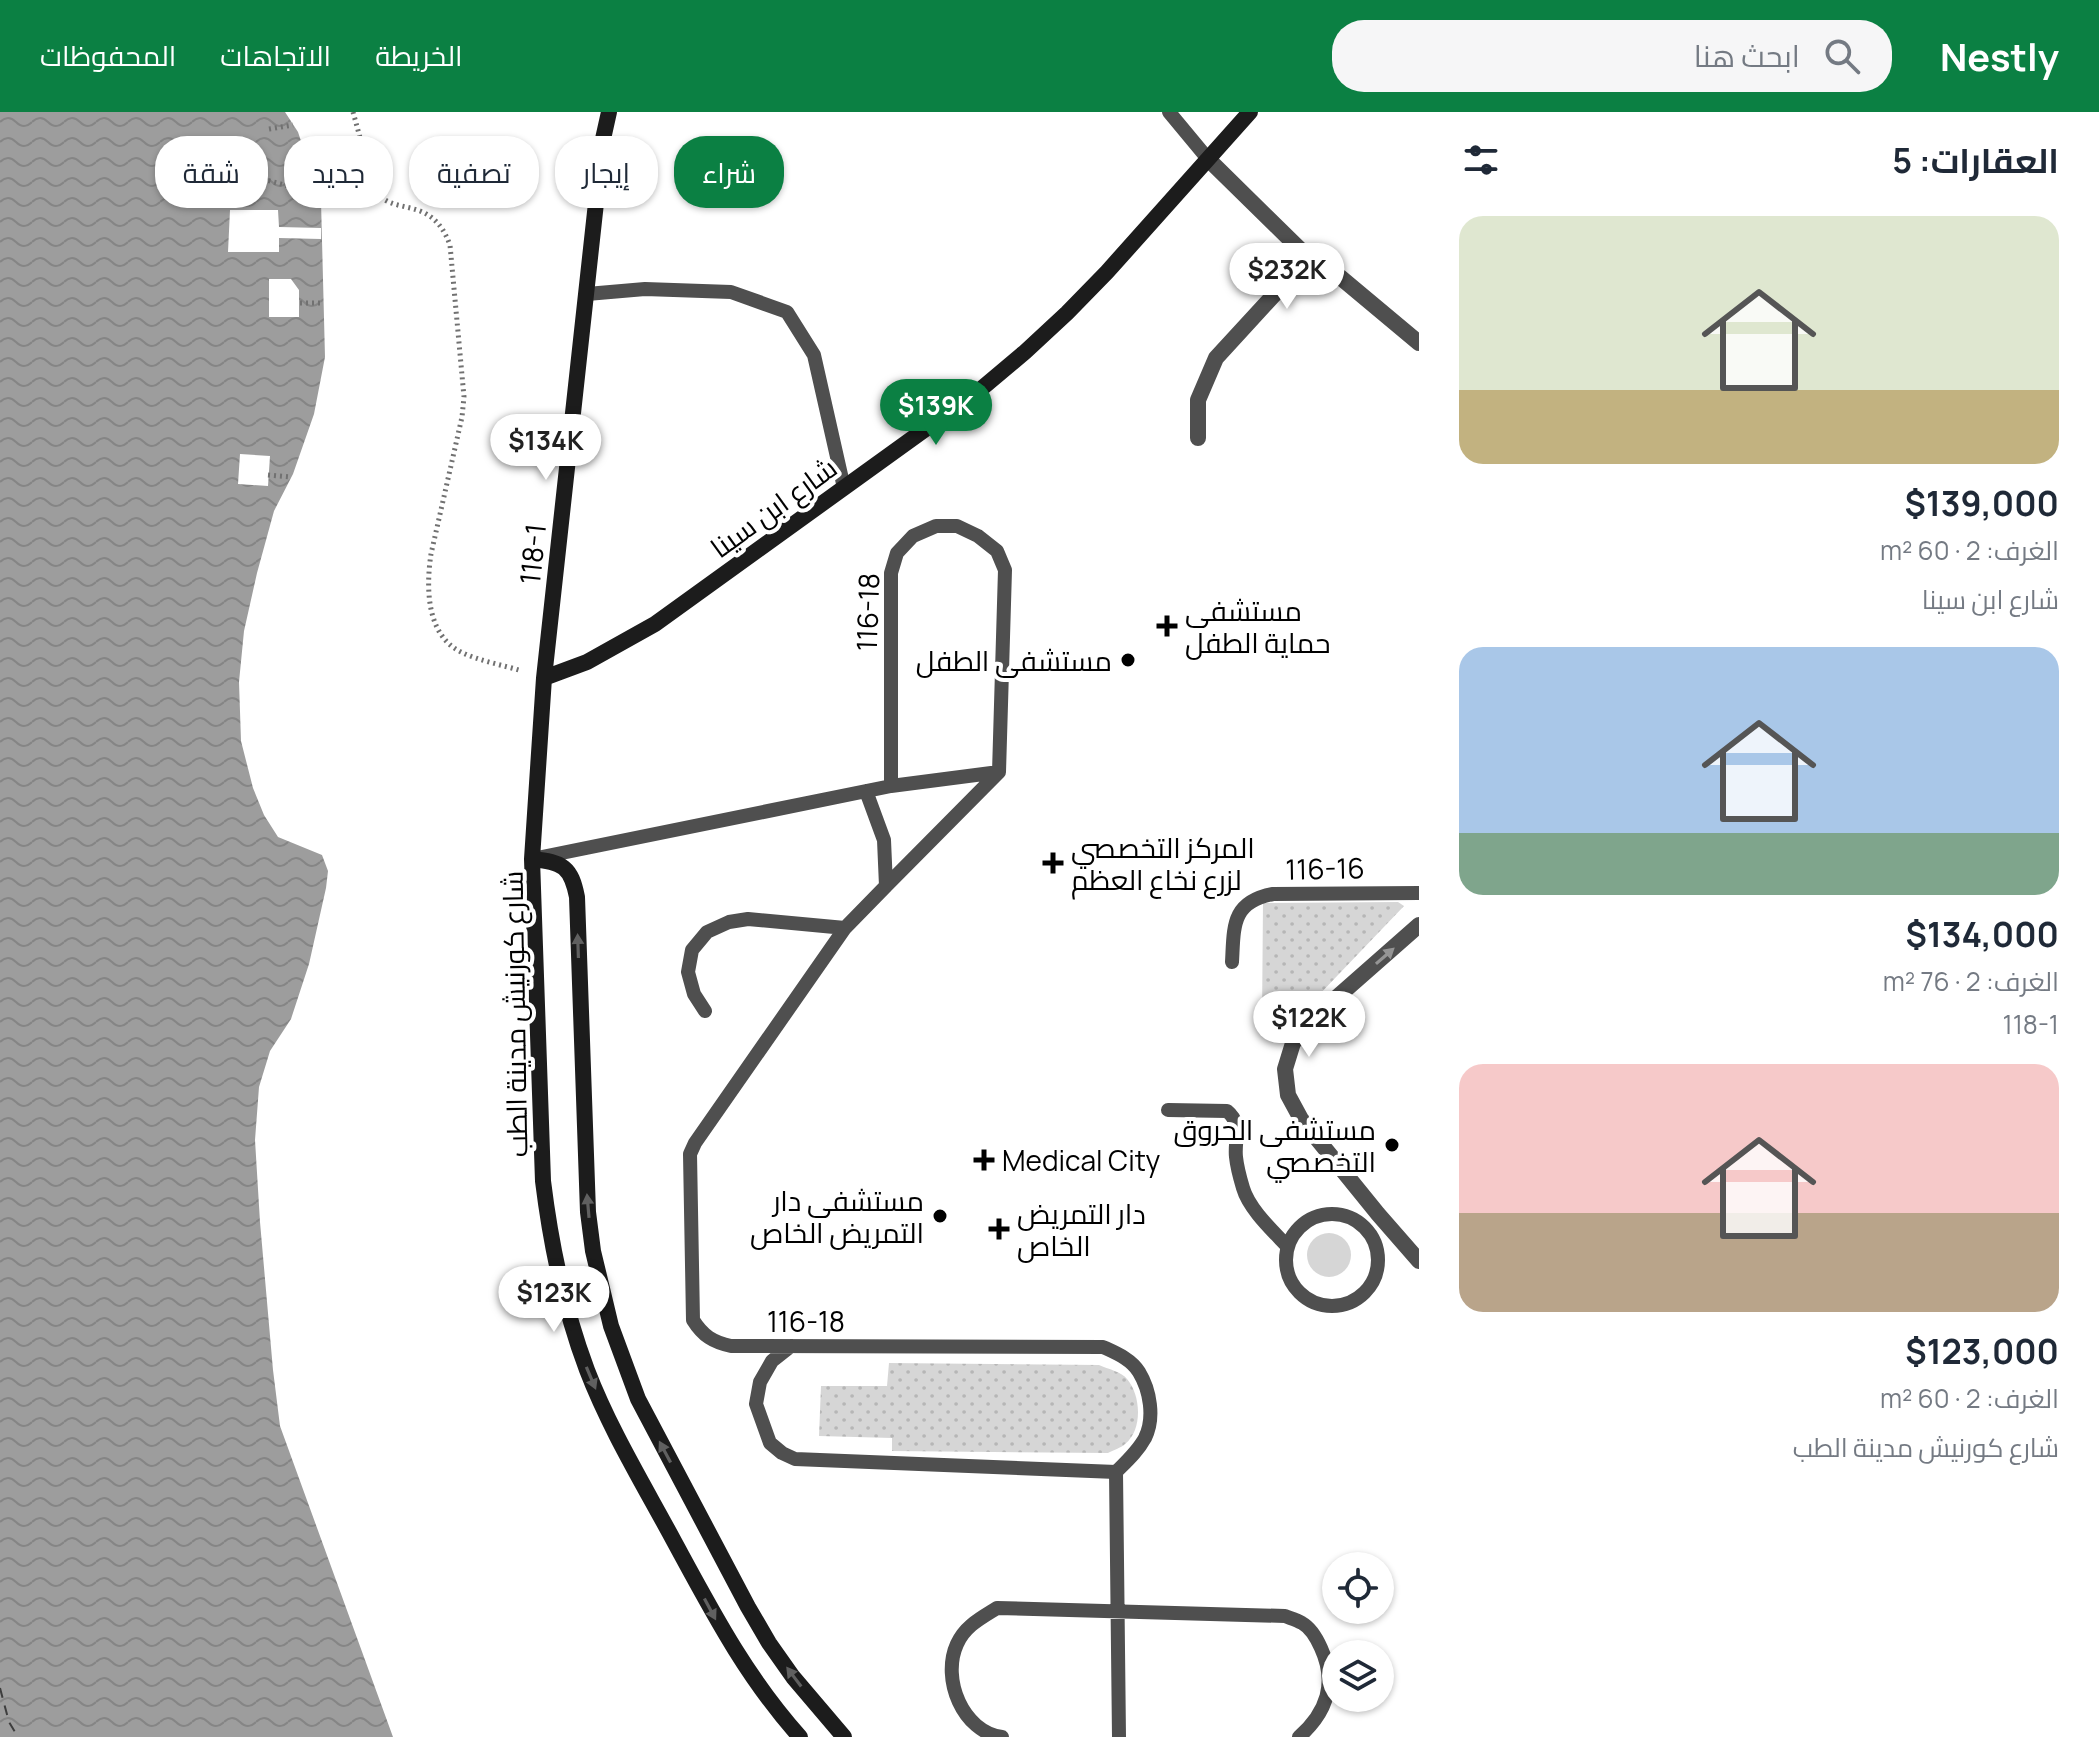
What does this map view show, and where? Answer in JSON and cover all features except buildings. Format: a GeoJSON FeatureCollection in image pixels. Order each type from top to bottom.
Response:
{"type":"FeatureCollection","features":[{"type":"Feature","properties":{"kind":"street","name":"118-1"},"geometry":{"type":"LineString","coordinates":[[532,859],[544,678],[603,139],[609,112]]}},
{"type":"Feature","properties":{"kind":"street","name":"شارع ابن سينا"},"geometry":{"type":"LineString","coordinates":[[544,678],[587,662],[655,624],[970,397],[1067,313],[1250,112]]}},
{"type":"Feature","properties":{"kind":"street"},"geometry":{"type":"LineString","coordinates":[[1208,159],[1318,267],[1340,277],[1419,343]]}},
{"type":"Feature","properties":{"kind":"street"},"geometry":{"type":"LineString","coordinates":[[1198,438],[1198,400],[1216,358],[1294,273],[1318,267]]}},
{"type":"Feature","properties":{"kind":"street","name":"شارع كورنيش مدينة الطب"},"geometry":{"type":"LineString","coordinates":[[800,1737],[763,1693],[711,1612],[608,1417],[572,1325],[549,1230],[543,1181],[532,859],[556,863],[569,870],[577,897],[588,1212],[600,1289],[623,1363],[650,1422],[755,1619],[793,1677],[844,1737]]}},
{"type":"Feature","properties":{"kind":"street"},"geometry":{"type":"LineString","coordinates":[[1419,925],[1310,1021],[1293,1043],[1285,1069],[1288,1095],[1301,1119],[1419,1261]]}},
{"type":"Feature","properties":{"kind":"lane"},"geometry":{"type":"LineString","coordinates":[[1169,112],[1208,159]]}},
{"type":"Feature","properties":{"kind":"lane"},"geometry":{"type":"LineString","coordinates":[[587,294],[645,289],[731,292],[787,312],[814,355],[844,488]]}},
{"type":"Feature","properties":{"kind":"lane","name":"116-18"},"geometry":{"type":"LineString","coordinates":[[891,786],[891,573],[897,553],[913,536],[936,526],[957,526],[978,536],[997,551],[1005,570],[999,772],[845,928],[695,1143],[690,1154],[693,1320],[713,1342],[731,1346],[1103,1347],[1121,1355],[1138,1370],[1148,1394],[1151,1416],[1146,1436],[1135,1453],[1116,1472]]}},
{"type":"Feature","properties":{"kind":"lane"},"geometry":{"type":"LineString","coordinates":[[532,859],[891,786],[999,772]]}},
{"type":"Feature","properties":{"kind":"lane"},"geometry":{"type":"LineString","coordinates":[[866,791],[884,840],[886,886]]}},
{"type":"Feature","properties":{"kind":"lane","name":"116-16"},"geometry":{"type":"LineString","coordinates":[[1232,962],[1235,921],[1243,907],[1257,897],[1273,894],[1419,893]]}},
{"type":"Feature","properties":{"kind":"lane"},"geometry":{"type":"LineString","coordinates":[[705,1011],[694,994],[688,972],[692,950],[707,932],[729,922],[748,919],[845,928]]}},
{"type":"Feature","properties":{"kind":"lane"},"geometry":{"type":"LineString","coordinates":[[1168,1110],[1227,1111],[1234,1117],[1237,1127],[1235,1156],[1244,1192],[1264,1222],[1288,1247]]}},
{"type":"Feature","properties":{"kind":"lane"},"geometry":{"type":"LineString","coordinates":[[1337,1213],[1365,1227],[1375,1241],[1379,1257],[1377,1271],[1372,1284],[1351,1302],[1323,1305],[1310,1300],[1291,1280],[1287,1266],[1288,1247],[1294,1233],[1306,1221],[1337,1213]]}},
{"type":"Feature","properties":{"kind":"lane"},"geometry":{"type":"LineString","coordinates":[[1365,1227],[1378,1214]]}},
{"type":"Feature","properties":{"kind":"lane"},"geometry":{"type":"LineString","coordinates":[[791,1346],[772,1361],[760,1382],[756,1404],[770,1443],[795,1459],[1116,1472],[1119,1737]]}},
{"type":"Feature","properties":{"kind":"lane"},"geometry":{"type":"LineString","coordinates":[[1002,1737],[993,1736],[971,1723],[956,1696],[951,1670],[956,1645],[971,1624],[997,1608],[1285,1616],[1303,1623],[1317,1638],[1330,1677],[1326,1700],[1316,1721],[1299,1737]]}},
{"type":"Feature","properties":{"kind":"path"},"geometry":{"type":"LineString","coordinates":[[353,112],[374,189],[385,200],[435,218],[445,231],[450,245],[464,397],[428,573],[433,619],[445,640],[460,652],[544,678]]}},
{"type":"Feature","properties":{"kind":"path"},"geometry":{"type":"LineString","coordinates":[[269,129],[293,125]]}},
{"type":"Feature","properties":{"kind":"path"},"geometry":{"type":"LineString","coordinates":[[300,303],[324,303]]}},
{"type":"Feature","properties":{"kind":"path"},"geometry":{"type":"LineString","coordinates":[[268,475],[291,477]]}},
{"type":"Feature","properties":{"kind":"shaded area"},"geometry":{"type":"Polygon","coordinates":[[[1398,902],[1404,906],[1294,1021],[1262,1019],[1263,903],[1398,902]]]}},
{"type":"Feature","properties":{"kind":"shaded area"},"geometry":{"type":"Polygon","coordinates":[[[1329,1233],[1345,1239],[1351,1255],[1345,1271],[1329,1277],[1313,1271],[1307,1255],[1313,1239],[1329,1233]]]}},
{"type":"Feature","properties":{"kind":"shaded area"},"geometry":{"type":"Polygon","coordinates":[[[889,1363],[1099,1365],[1122,1374],[1132,1386],[1138,1412],[1135,1430],[1123,1445],[1108,1453],[892,1451],[892,1438],[819,1436],[821,1386],[887,1386],[889,1363]]]}},
{"type":"Feature","properties":{"kind":"water"},"geometry":{"type":"Polygon","coordinates":[[[0,112],[285,112],[299,136],[284,136],[284,208],[321,208],[325,357],[314,414],[293,474],[274,511],[244,631],[239,682],[241,741],[253,788],[264,815],[278,837],[322,855],[328,871],[309,964],[291,1019],[270,1051],[259,1087],[255,1140],[260,1222],[280,1426],[393,1737],[0,1737],[0,112]]]}},
{"type":"Feature","properties":{"kind":"pier"},"geometry":{"type":"Polygon","coordinates":[[[230,210],[278,210],[279,227],[321,228],[321,239],[279,238],[279,252],[228,252],[230,210]]]}},
{"type":"Feature","properties":{"kind":"pier"},"geometry":{"type":"Polygon","coordinates":[[[269,279],[291,279],[299,290],[299,317],[269,317],[269,279]]]}},
{"type":"Feature","properties":{"kind":"pier"},"geometry":{"type":"Polygon","coordinates":[[[240,454],[270,456],[268,486],[238,484],[240,454]]]}},
{"type":"Feature","properties":{"kind":"ferry route"},"geometry":{"type":"LineString","coordinates":[[0,1688],[9,1722],[18,1737]]}},
{"type":"Feature","properties":{"kind":"place","name":"مستشفى حماية الطفل"},"geometry":{"type":"Point","coordinates":[1167,626]}},
{"type":"Feature","properties":{"kind":"place","name":"مستشفى الطفل"},"geometry":{"type":"Point","coordinates":[1128,660]}},
{"type":"Feature","properties":{"kind":"place","name":"المركز التخصصي لزرع نخاع العظم"},"geometry":{"type":"Point","coordinates":[1053,863]}},
{"type":"Feature","properties":{"kind":"place","name":"مستشفى الحروق التخصصي"},"geometry":{"type":"Point","coordinates":[1392,1145]}},
{"type":"Feature","properties":{"kind":"place","name":"Medical City"},"geometry":{"type":"Point","coordinates":[984,1160]}},
{"type":"Feature","properties":{"kind":"place","name":"مستشفى دار التمريض الخاص"},"geometry":{"type":"Point","coordinates":[940,1216]}},
{"type":"Feature","properties":{"kind":"place","name":"دار التمريض الخاص"},"geometry":{"type":"Point","coordinates":[999,1229]}}]}
